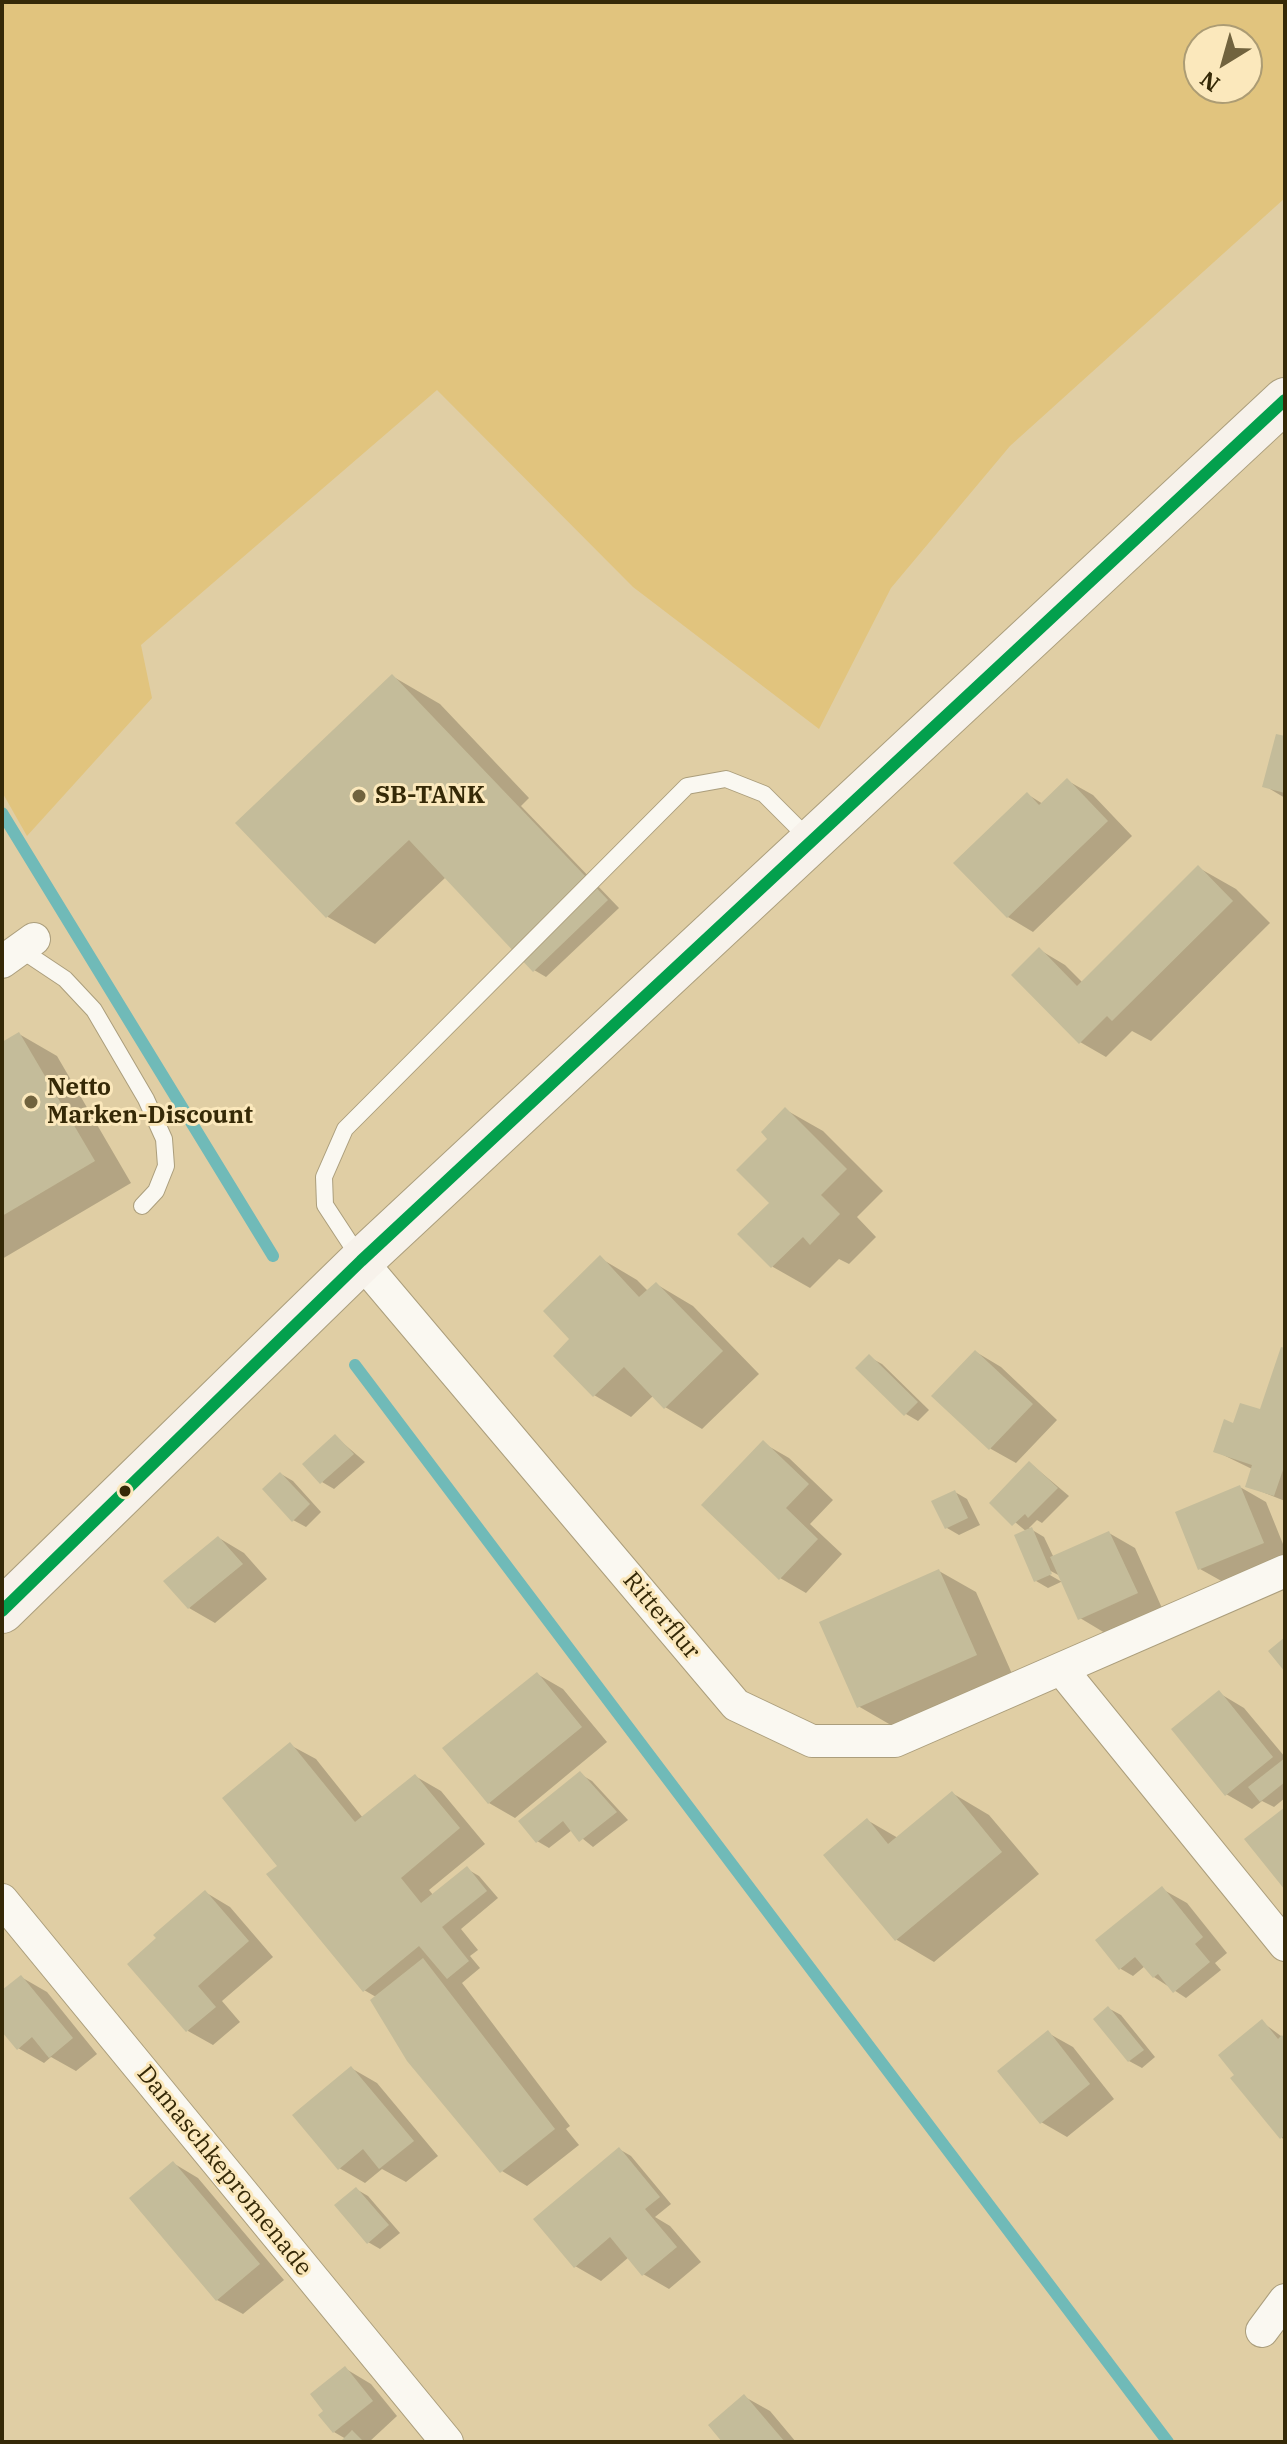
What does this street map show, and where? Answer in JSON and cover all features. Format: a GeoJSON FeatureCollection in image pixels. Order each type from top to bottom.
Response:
{"type":"FeatureCollection","features":[{"type":"Feature","properties":{"kind":"main road"},"geometry":{"type":"LineString","coordinates":[[2,1611],[361,1261],[1285,400]]}},
{"type":"Feature","properties":{"kind":"street","name":"Ritterflur"},"geometry":{"type":"LineString","coordinates":[[361,1261],[736,1705],[812,1741],[895,1741],[1285,1571]]}},
{"type":"Feature","properties":{"kind":"street"},"geometry":{"type":"LineString","coordinates":[[1062,1670],[1285,1945]]}},
{"type":"Feature","properties":{"kind":"street","name":"Damaschkepromenade"},"geometry":{"type":"LineString","coordinates":[[2,1900],[447,2442]]}},
{"type":"Feature","properties":{"kind":"street"},"geometry":{"type":"LineString","coordinates":[[1262,2331],[1285,2300]]}},
{"type":"Feature","properties":{"kind":"lane"},"geometry":{"type":"LineString","coordinates":[[361,1261],[325,1205],[324,1177],[345,1129],[687,786],[726,779],[764,794],[812,842]]}},
{"type":"Feature","properties":{"kind":"lane"},"geometry":{"type":"LineString","coordinates":[[19,950],[65,979],[94,1010],[146,1099],[164,1139],[166,1166],[156,1191],[142,1206]]}},
{"type":"Feature","properties":{"kind":"shaded area"},"geometry":{"type":"Polygon","coordinates":[[[2,2],[1285,2],[1285,198],[1010,446],[891,588],[819,729],[633,587],[437,390],[141,645],[152,698],[27,836],[2,792],[2,2]]]}},
{"type":"Feature","properties":{"kind":"building","name":"SB-TANK"},"geometry":{"type":"Polygon","coordinates":[[[392,674],[608,900],[533,972],[409,840],[326,918],[235,823],[392,674]]]}},
{"type":"Feature","properties":{"kind":"building"},"geometry":{"type":"Polygon","coordinates":[[[1276,734],[1285,736],[1285,793],[1262,787],[1276,734]]]}},
{"type":"Feature","properties":{"kind":"building"},"geometry":{"type":"Polygon","coordinates":[[[1067,778],[1108,821],[1007,918],[953,863],[1027,792],[1039,805],[1067,778]]]}},
{"type":"Feature","properties":{"kind":"building"},"geometry":{"type":"Polygon","coordinates":[[[1198,865],[1233,901],[1112,1021],[1107,1016],[1079,1044],[1011,975],[1039,947],[1077,986],[1198,865]]]}},
{"type":"Feature","properties":{"kind":"building","name":"Netto Marken-Discount"},"geometry":{"type":"Polygon","coordinates":[[[19,1032],[95,1161],[2,1216],[2,1042],[19,1032]]]}},
{"type":"Feature","properties":{"kind":"building"},"geometry":{"type":"Polygon","coordinates":[[[785,1107],[847,1169],[821,1195],[840,1214],[810,1245],[803,1237],[771,1268],[737,1234],[769,1203],[736,1170],[767,1139],[761,1132],[785,1107]]]}},
{"type":"Feature","properties":{"kind":"building"},"geometry":{"type":"Polygon","coordinates":[[[600,1255],[639,1297],[656,1282],[723,1351],[664,1409],[624,1367],[593,1397],[553,1356],[569,1339],[543,1311],[600,1255]]]}},
{"type":"Feature","properties":{"kind":"building"},"geometry":{"type":"Polygon","coordinates":[[[1281,1347],[1285,1348],[1285,1464],[1274,1496],[1245,1487],[1252,1465],[1213,1452],[1224,1419],[1233,1423],[1240,1403],[1260,1409],[1281,1347]]]}},
{"type":"Feature","properties":{"kind":"building"},"geometry":{"type":"Polygon","coordinates":[[[975,1350],[1033,1404],[989,1450],[931,1396],[975,1350]]]}},
{"type":"Feature","properties":{"kind":"building"},"geometry":{"type":"Polygon","coordinates":[[[869,1354],[918,1402],[904,1416],[855,1368],[869,1354]]]}},
{"type":"Feature","properties":{"kind":"building"},"geometry":{"type":"Polygon","coordinates":[[[335,1434],[354,1454],[320,1484],[302,1464],[335,1434]]]}},
{"type":"Feature","properties":{"kind":"building"},"geometry":{"type":"Polygon","coordinates":[[[763,1440],[809,1484],[786,1508],[818,1539],[779,1580],[701,1505],[763,1440]]]}},
{"type":"Feature","properties":{"kind":"building"},"geometry":{"type":"Polygon","coordinates":[[[1029,1461],[1058,1488],[1028,1518],[1025,1514],[1012,1526],[989,1503],[1029,1461]]]}},
{"type":"Feature","properties":{"kind":"building"},"geometry":{"type":"Polygon","coordinates":[[[280,1472],[310,1504],[292,1522],[262,1489],[280,1472]]]}},
{"type":"Feature","properties":{"kind":"building"},"geometry":{"type":"Polygon","coordinates":[[[1240,1485],[1264,1543],[1198,1570],[1175,1512],[1240,1485]]]}},
{"type":"Feature","properties":{"kind":"building"},"geometry":{"type":"Polygon","coordinates":[[[955,1490],[968,1518],[945,1529],[931,1501],[955,1490]]]}},
{"type":"Feature","properties":{"kind":"building"},"geometry":{"type":"Polygon","coordinates":[[[1032,1527],[1052,1574],[1034,1582],[1014,1535],[1032,1527]]]}},
{"type":"Feature","properties":{"kind":"building"},"geometry":{"type":"Polygon","coordinates":[[[1109,1531],[1138,1593],[1078,1620],[1050,1557],[1109,1531]]]}},
{"type":"Feature","properties":{"kind":"building"},"geometry":{"type":"Polygon","coordinates":[[[218,1536],[243,1564],[188,1609],[163,1581],[218,1536]]]}},
{"type":"Feature","properties":{"kind":"building"},"geometry":{"type":"Polygon","coordinates":[[[939,1569],[977,1655],[857,1708],[819,1622],[939,1569]]]}},
{"type":"Feature","properties":{"kind":"building"},"geometry":{"type":"Polygon","coordinates":[[[1285,1637],[1285,1672],[1268,1651],[1285,1637]]]}},
{"type":"Feature","properties":{"kind":"building"},"geometry":{"type":"Polygon","coordinates":[[[537,1672],[582,1727],[488,1804],[442,1748],[537,1672]]]}},
{"type":"Feature","properties":{"kind":"building"},"geometry":{"type":"Polygon","coordinates":[[[1219,1690],[1273,1757],[1225,1796],[1171,1729],[1219,1690]]]}},
{"type":"Feature","properties":{"kind":"building"},"geometry":{"type":"Polygon","coordinates":[[[290,1742],[355,1822],[415,1774],[460,1828],[401,1878],[421,1903],[467,1866],[487,1891],[442,1927],[469,1961],[447,1979],[419,1946],[363,1992],[266,1874],[277,1866],[222,1798],[290,1742]]]}},
{"type":"Feature","properties":{"kind":"building"},"geometry":{"type":"Polygon","coordinates":[[[1285,1758],[1285,1782],[1260,1802],[1248,1787],[1285,1758]]]}},
{"type":"Feature","properties":{"kind":"building"},"geometry":{"type":"Polygon","coordinates":[[[580,1771],[617,1812],[579,1842],[563,1821],[536,1843],[518,1821],[580,1771]]]}},
{"type":"Feature","properties":{"kind":"building"},"geometry":{"type":"Polygon","coordinates":[[[952,1791],[1002,1852],[895,1941],[823,1855],[867,1818],[888,1844],[952,1791]]]}},
{"type":"Feature","properties":{"kind":"building"},"geometry":{"type":"Polygon","coordinates":[[[1285,1807],[1285,1890],[1244,1839],[1285,1807]]]}},
{"type":"Feature","properties":{"kind":"building"},"geometry":{"type":"Polygon","coordinates":[[[1162,1886],[1203,1937],[1195,1944],[1210,1962],[1173,1993],[1158,1974],[1153,1978],[1135,1957],[1119,1970],[1095,1940],[1162,1886]]]}},
{"type":"Feature","properties":{"kind":"building"},"geometry":{"type":"Polygon","coordinates":[[[205,1890],[249,1941],[198,1986],[216,2007],[186,2032],[127,1964],[156,1938],[153,1935],[205,1890]]]}},
{"type":"Feature","properties":{"kind":"building"},"geometry":{"type":"Polygon","coordinates":[[[423,1958],[555,2129],[500,2173],[407,2061],[370,2000],[423,1958]]]}},
{"type":"Feature","properties":{"kind":"building"},"geometry":{"type":"Polygon","coordinates":[[[21,1975],[73,2038],[49,2058],[32,2037],[17,2050],[2,2032],[2,1990],[21,1975]]]}},
{"type":"Feature","properties":{"kind":"building"},"geometry":{"type":"Polygon","coordinates":[[[1108,2006],[1144,2050],[1128,2062],[1093,2019],[1108,2006]]]}},
{"type":"Feature","properties":{"kind":"building"},"geometry":{"type":"Polygon","coordinates":[[[1262,2019],[1278,2039],[1282,2035],[1285,2039],[1285,2135],[1280,2139],[1230,2078],[1234,2075],[1218,2055],[1262,2019]]]}},
{"type":"Feature","properties":{"kind":"building"},"geometry":{"type":"Polygon","coordinates":[[[1048,2030],[1090,2084],[1040,2124],[997,2071],[1048,2030]]]}},
{"type":"Feature","properties":{"kind":"building"},"geometry":{"type":"Polygon","coordinates":[[[351,2066],[414,2141],[379,2169],[363,2149],[338,2170],[292,2115],[351,2066]]]}},
{"type":"Feature","properties":{"kind":"building"},"geometry":{"type":"Polygon","coordinates":[[[619,2147],[660,2197],[645,2209],[677,2247],[642,2276],[610,2237],[574,2268],[533,2219],[619,2147]]]}},
{"type":"Feature","properties":{"kind":"building"},"geometry":{"type":"Polygon","coordinates":[[[173,2161],[260,2264],[216,2301],[129,2198],[173,2161]]]}},
{"type":"Feature","properties":{"kind":"building"},"geometry":{"type":"Polygon","coordinates":[[[356,2187],[389,2225],[367,2244],[334,2205],[356,2187]]]}},
{"type":"Feature","properties":{"kind":"building"},"geometry":{"type":"Polygon","coordinates":[[[345,2366],[373,2401],[333,2433],[318,2415],[323,2411],[310,2394],[345,2366]]]}},
{"type":"Feature","properties":{"kind":"building"},"geometry":{"type":"Polygon","coordinates":[[[744,2394],[785,2442],[722,2442],[708,2425],[744,2394]]]}},
{"type":"Feature","properties":{"kind":"building"},"geometry":{"type":"Polygon","coordinates":[[[352,2430],[364,2442],[340,2442],[352,2430]]]}},
{"type":"Feature","properties":{"kind":"waterway"},"geometry":{"type":"LineString","coordinates":[[2,813],[273,1256]]}},
{"type":"Feature","properties":{"kind":"waterway"},"geometry":{"type":"LineString","coordinates":[[355,1365],[1168,2442]]}},
{"type":"Feature","properties":{"kind":"transit line"},"geometry":{"type":"LineString","coordinates":[[2,1611],[361,1261],[1285,400]]}},
{"type":"Feature","properties":{"kind":"place","name":"SB-TANK"},"geometry":{"type":"Point","coordinates":[359,796]}},
{"type":"Feature","properties":{"kind":"place","name":"Netto Marken-Discount"},"geometry":{"type":"Point","coordinates":[31,1102]}}]}
